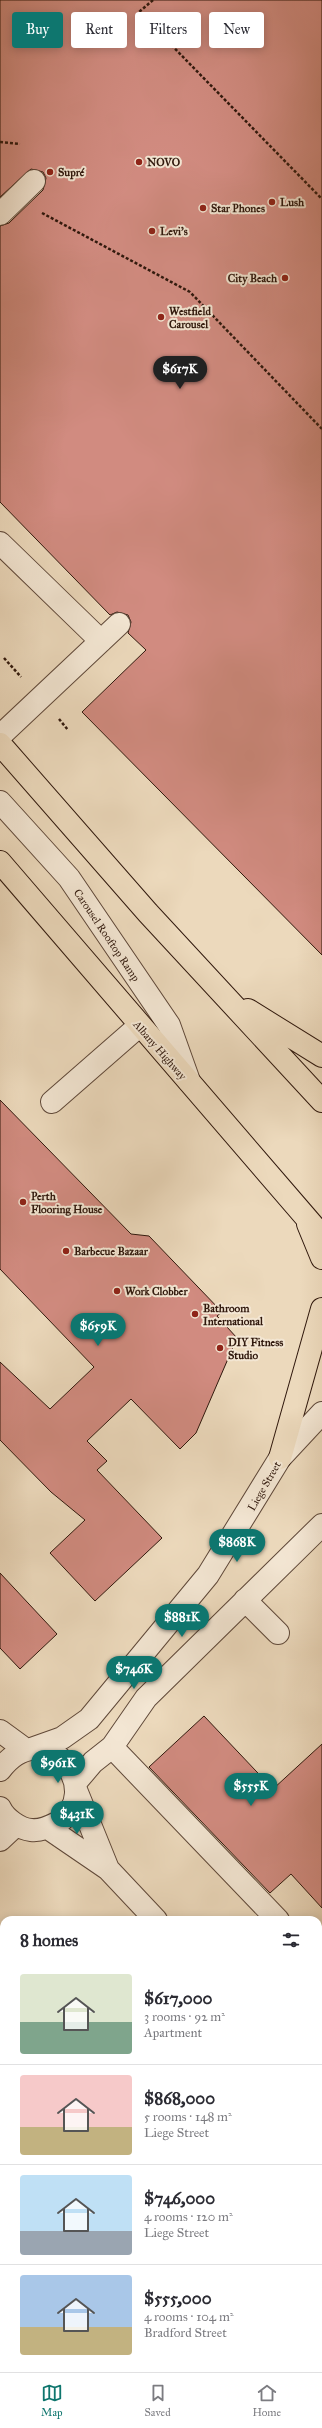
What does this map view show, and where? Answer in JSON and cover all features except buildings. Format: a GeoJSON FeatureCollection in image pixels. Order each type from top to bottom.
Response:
{"type":"FeatureCollection","features":[{"type":"Feature","properties":{"kind":"highway"},"geometry":{"type":"LineString","coordinates":[[0,744],[148,913],[322,1100]]}},
{"type":"Feature","properties":{"kind":"highway","name":"Albany Highway"},"geometry":{"type":"LineString","coordinates":[[0,862],[139,1026],[322,1236]]}},
{"type":"Feature","properties":{"kind":"highway"},"geometry":{"type":"LineString","coordinates":[[224,994],[322,1056]]}},
{"type":"Feature","properties":{"kind":"highway"},"geometry":{"type":"LineString","coordinates":[[304,1216],[322,1258]]}},
{"type":"Feature","properties":{"kind":"highway"},"geometry":{"type":"LineString","coordinates":[[280,1458],[322,1310]]}},
{"type":"Feature","properties":{"kind":"street"},"geometry":{"type":"LineString","coordinates":[[0,214],[34,181]]}},
{"type":"Feature","properties":{"kind":"street"},"geometry":{"type":"LineString","coordinates":[[0,543],[101,641]]}},
{"type":"Feature","properties":{"kind":"street"},"geometry":{"type":"LineString","coordinates":[[0,736],[119,624]]}},
{"type":"Feature","properties":{"kind":"street","name":"Carousel Rooftop Ramp"},"geometry":{"type":"LineString","coordinates":[[0,802],[29,837],[69,878],[169,1025],[190,1084]]}},
{"type":"Feature","properties":{"kind":"street"},"geometry":{"type":"LineString","coordinates":[[52,1102],[139,1026]]}},
{"type":"Feature","properties":{"kind":"street","name":"Liege Street"},"geometry":{"type":"LineString","coordinates":[[0,1770],[9,1758],[28,1749],[62,1738],[89,1719],[208,1575],[280,1458],[322,1413]]}},
{"type":"Feature","properties":{"kind":"street"},"geometry":{"type":"LineString","coordinates":[[0,1808],[16,1825],[31,1830],[48,1828],[63,1820],[72,1806],[76,1786],[93,1762],[112,1747],[146,1698],[322,1525]]}},
{"type":"Feature","properties":{"kind":"street"},"geometry":{"type":"LineString","coordinates":[[245,1600],[278,1633]]}},
{"type":"Feature","properties":{"kind":"street"},"geometry":{"type":"LineString","coordinates":[[0,1731],[28,1749],[51,1752],[67,1764],[108,1869]]}},
{"type":"Feature","properties":{"kind":"street"},"geometry":{"type":"LineString","coordinates":[[112,1747],[274,1916]]}},
{"type":"Feature","properties":{"kind":"street"},"geometry":{"type":"LineString","coordinates":[[0,1840],[16,1825]]}},
{"type":"Feature","properties":{"kind":"street"},"geometry":{"type":"LineString","coordinates":[[48,1828],[108,1869],[152,1916]]}},
{"type":"Feature","properties":{"kind":"path"},"geometry":{"type":"LineString","coordinates":[[153,0],[139,12],[322,199]]}},
{"type":"Feature","properties":{"kind":"path"},"geometry":{"type":"LineString","coordinates":[[0,142],[20,144]]}},
{"type":"Feature","properties":{"kind":"path"},"geometry":{"type":"LineString","coordinates":[[19,196],[38,211],[190,292],[322,429]]}},
{"type":"Feature","properties":{"kind":"place","name":"NOVO"},"geometry":{"type":"Point","coordinates":[139,162]}},
{"type":"Feature","properties":{"kind":"place","name":"Supré"},"geometry":{"type":"Point","coordinates":[50,172]}},
{"type":"Feature","properties":{"kind":"place","name":"Lush"},"geometry":{"type":"Point","coordinates":[272,202]}},
{"type":"Feature","properties":{"kind":"place","name":"Star Phones"},"geometry":{"type":"Point","coordinates":[203,208]}},
{"type":"Feature","properties":{"kind":"place","name":"Levi's"},"geometry":{"type":"Point","coordinates":[152,231]}},
{"type":"Feature","properties":{"kind":"place","name":"City Beach"},"geometry":{"type":"Point","coordinates":[285,278]}},
{"type":"Feature","properties":{"kind":"place","name":"Westfield Carousel"},"geometry":{"type":"Point","coordinates":[161,317]}},
{"type":"Feature","properties":{"kind":"place","name":"Perth Flooring House"},"geometry":{"type":"Point","coordinates":[23,1202]}},
{"type":"Feature","properties":{"kind":"place","name":"Barbecue Bazaar"},"geometry":{"type":"Point","coordinates":[66,1251]}},
{"type":"Feature","properties":{"kind":"place","name":"Work Clobber"},"geometry":{"type":"Point","coordinates":[117,1291]}},
{"type":"Feature","properties":{"kind":"place","name":"Bathroom International"},"geometry":{"type":"Point","coordinates":[195,1314]}},
{"type":"Feature","properties":{"kind":"place","name":"DIY Fitness Studio"},"geometry":{"type":"Point","coordinates":[220,1348]}}]}
